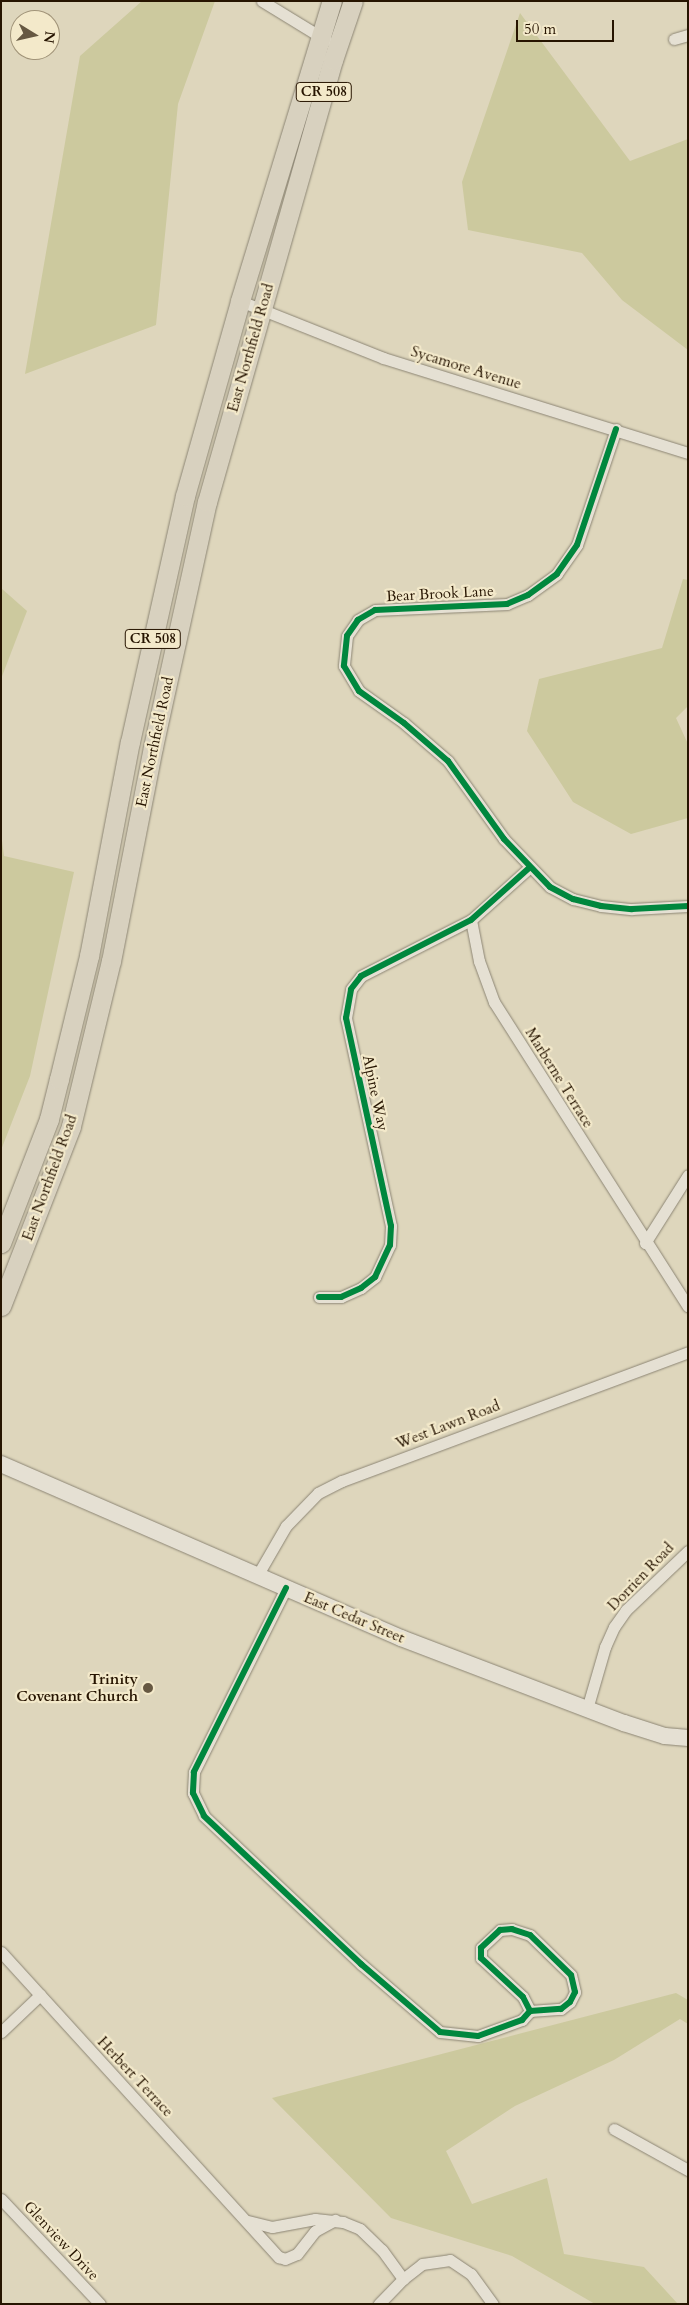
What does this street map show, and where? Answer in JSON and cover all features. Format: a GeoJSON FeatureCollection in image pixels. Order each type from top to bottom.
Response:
{"type":"FeatureCollection","features":[{"type":"Feature","properties":{"kind":"main road","name":"East Northfield Road"},"geometry":{"type":"LineString","coordinates":[[1,1243],[49,1119],[59,1079],[185,496],[240,301],[332,1]]}},
{"type":"Feature","properties":{"kind":"main road","name":"East Northfield Road"},"geometry":{"type":"LineString","coordinates":[[1,1306],[71,1126],[125,891],[165,693],[207,502],[353,1]]}},
{"type":"Feature","properties":{"kind":"main road"},"geometry":{"type":"LineString","coordinates":[[185,496],[207,502]]}},
{"type":"Feature","properties":{"kind":"main road"},"geometry":{"type":"LineString","coordinates":[[142,691],[165,693]]}},
{"type":"Feature","properties":{"kind":"main road"},"geometry":{"type":"LineString","coordinates":[[102,886],[125,891]]}},
{"type":"Feature","properties":{"kind":"main road"},"geometry":{"type":"LineString","coordinates":[[59,1079],[81,1084]]}},
{"type":"Feature","properties":{"kind":"main road","name":"East Cedar Street"},"geometry":{"type":"LineString","coordinates":[[1,1464],[401,1638],[587,1709],[665,1736],[688,1738]]}},
{"type":"Feature","properties":{"kind":"street"},"geometry":{"type":"LineString","coordinates":[[262,1],[320,38],[339,46]]}},
{"type":"Feature","properties":{"kind":"street"},"geometry":{"type":"LineString","coordinates":[[674,38],[688,35]]}},
{"type":"Feature","properties":{"kind":"street","name":"Sycamore Avenue"},"geometry":{"type":"LineString","coordinates":[[240,301],[262,308],[383,358],[616,429],[688,453]]}},
{"type":"Feature","properties":{"kind":"street","name":"Bear Brook Lane"},"geometry":{"type":"LineString","coordinates":[[616,429],[578,545],[557,574],[544,586],[507,604],[375,610],[352,628],[344,646],[344,666],[352,684],[448,761],[529,868],[550,887],[582,901],[632,909],[688,906]]}},
{"type":"Feature","properties":{"kind":"street"},"geometry":{"type":"LineString","coordinates":[[471,920],[529,868]]}},
{"type":"Feature","properties":{"kind":"street","name":"Marberne Terrace"},"geometry":{"type":"LineString","coordinates":[[471,920],[479,961],[494,1002],[645,1243],[688,1307]]}},
{"type":"Feature","properties":{"kind":"street","name":"Alpine Way"},"geometry":{"type":"LineString","coordinates":[[320,1297],[341,1297],[361,1288],[375,1277],[390,1244],[392,1226],[346,1018],[351,989],[361,976],[471,920]]}},
{"type":"Feature","properties":{"kind":"street"},"geometry":{"type":"LineString","coordinates":[[645,1243],[688,1175]]}},
{"type":"Feature","properties":{"kind":"street","name":"West Lawn Road"},"geometry":{"type":"LineString","coordinates":[[257,1576],[286,1526],[318,1493],[342,1481],[688,1352]]}},
{"type":"Feature","properties":{"kind":"street","name":"Dorrien Road"},"geometry":{"type":"LineString","coordinates":[[587,1709],[605,1647],[614,1626],[640,1596],[688,1550]]}},
{"type":"Feature","properties":{"kind":"street"},"geometry":{"type":"LineString","coordinates":[[286,1588],[194,1772],[193,1793],[204,1816],[361,1964],[440,2032],[478,2036],[522,2020],[530,2011],[561,2009],[570,2002],[574,1984],[571,1975],[530,1935],[512,1929],[500,1930],[482,1948],[480,1958],[523,1997],[530,2011]]}},
{"type":"Feature","properties":{"kind":"street","name":"Herbert Terrace"},"geometry":{"type":"LineString","coordinates":[[1,1952],[248,2222],[285,2259],[297,2254],[320,2227],[335,2220]]}},
{"type":"Feature","properties":{"kind":"street"},"geometry":{"type":"LineString","coordinates":[[1,2032],[40,1996]]}},
{"type":"Feature","properties":{"kind":"street"},"geometry":{"type":"LineString","coordinates":[[614,2129],[688,2170]]}},
{"type":"Feature","properties":{"kind":"street","name":"Glenview Drive"},"geometry":{"type":"LineString","coordinates":[[1,2199],[100,2304]]}},
{"type":"Feature","properties":{"kind":"street"},"geometry":{"type":"LineString","coordinates":[[248,2222],[272,2227],[315,2219],[335,2220],[352,2224],[371,2238],[403,2279]]}},
{"type":"Feature","properties":{"kind":"street"},"geometry":{"type":"LineString","coordinates":[[378,2304],[403,2279],[422,2264],[450,2260],[471,2274],[493,2304]]}},
{"type":"Feature","properties":{"kind":"shaded area"},"geometry":{"type":"Polygon","coordinates":[[[142,1],[215,1],[178,104],[156,325],[25,374],[80,56],[142,1]]]}},
{"type":"Feature","properties":{"kind":"shaded area"},"geometry":{"type":"Polygon","coordinates":[[[520,13],[630,161],[688,139],[688,350],[622,300],[582,253],[468,230],[462,182],[520,13]]]}},
{"type":"Feature","properties":{"kind":"shaded area"},"geometry":{"type":"Polygon","coordinates":[[[683,579],[688,580],[688,706],[676,718],[688,744],[688,818],[631,834],[573,802],[527,731],[539,679],[662,648],[683,579]]]}},
{"type":"Feature","properties":{"kind":"shaded area"},"geometry":{"type":"Polygon","coordinates":[[[1,588],[27,611],[1,679],[1,588]]]}},
{"type":"Feature","properties":{"kind":"shaded area"},"geometry":{"type":"Polygon","coordinates":[[[1,833],[4,856],[74,872],[30,1076],[1,1150],[1,833]]]}},
{"type":"Feature","properties":{"kind":"shaded area"},"geometry":{"type":"Polygon","coordinates":[[[676,1993],[688,2000],[688,2024],[680,2019],[614,2060],[515,2106],[446,2151],[472,2204],[547,2178],[564,2254],[644,2267],[678,2304],[595,2304],[512,2256],[391,2218],[272,2098],[676,1993]]]}},
{"type":"Feature","properties":{"kind":"cycle path"},"geometry":{"type":"LineString","coordinates":[[616,429],[577,545],[557,574],[528,595],[507,604],[375,610],[358,620],[347,636],[344,666],[359,691],[404,723],[448,761],[504,839],[550,887],[573,899],[601,906],[632,909],[688,906]]}},
{"type":"Feature","properties":{"kind":"cycle path"},"geometry":{"type":"LineString","coordinates":[[319,1297],[341,1297],[361,1288],[375,1277],[390,1245],[391,1226],[346,1018],[351,989],[361,976],[471,920],[529,868]]}},
{"type":"Feature","properties":{"kind":"cycle path"},"geometry":{"type":"LineString","coordinates":[[286,1588],[194,1772],[193,1793],[204,1816],[361,1964],[440,2032],[478,2036],[522,2020],[530,2011],[561,2009],[570,2002],[575,1992],[571,1975],[530,1935],[512,1929],[500,1930],[481,1948],[481,1958],[523,1997],[530,2011]]}},
{"type":"Feature","properties":{"kind":"place","name":"Trinity Covenant Church"},"geometry":{"type":"Point","coordinates":[148,1688]}}]}
